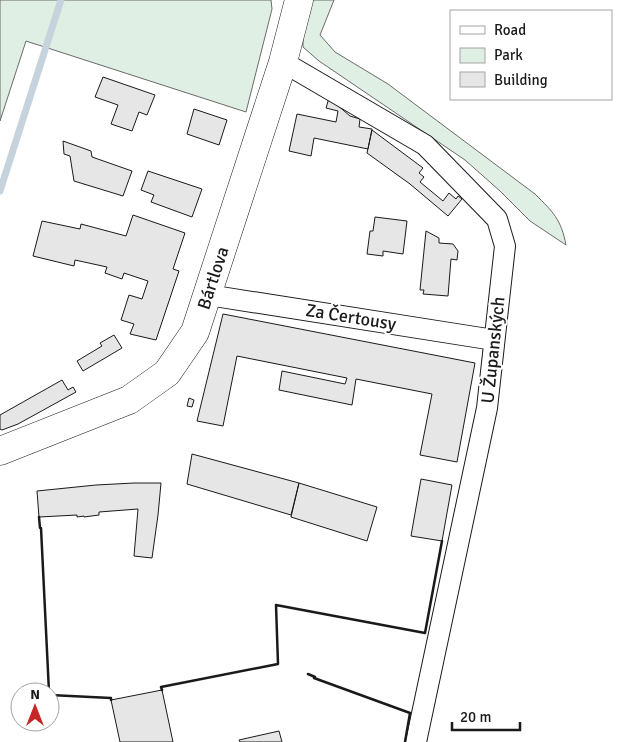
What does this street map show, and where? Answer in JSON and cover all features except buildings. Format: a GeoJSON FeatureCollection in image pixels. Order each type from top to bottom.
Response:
{"type":"FeatureCollection","features":[{"type":"Feature","properties":{"kind":"street","name":"Bártlova"},"geometry":{"type":"LineString","coordinates":[[0,451],[129,400],[167,373],[195,332],[283,62],[299,0]]}},
{"type":"Feature","properties":{"kind":"street","name":"U Županských"},"geometry":{"type":"LineString","coordinates":[[283,62],[425,145],[497,219],[505,246],[487,408],[416,742]]}},
{"type":"Feature","properties":{"kind":"street","name":"Za Čertousy"},"geometry":{"type":"LineString","coordinates":[[208,295],[494,340]]}},
{"type":"Feature","properties":{"kind":"green space"},"geometry":{"type":"Polygon","coordinates":[[[0,0],[271,0],[272,9],[246,112],[26,41],[0,121],[0,0]]]}},
{"type":"Feature","properties":{"kind":"green space"},"geometry":{"type":"Polygon","coordinates":[[[310,0],[334,0],[320,35],[335,52],[388,84],[535,194],[559,222],[566,245],[530,221],[465,160],[319,61],[303,47],[303,20],[310,0]]]}},
{"type":"Feature","properties":{"kind":"waterway"},"geometry":{"type":"LineString","coordinates":[[0,191],[61,0]]}},
{"type":"Feature","properties":{"kind":"wall"},"geometry":{"type":"LineString","coordinates":[[39,517],[49,682]]}},
{"type":"Feature","properties":{"kind":"wall"},"geometry":{"type":"LineString","coordinates":[[162,690],[161,687],[278,664],[276,605],[425,633],[442,541]]}},
{"type":"Feature","properties":{"kind":"wall"},"geometry":{"type":"LineString","coordinates":[[308,674],[314,678],[410,713],[405,742]]}},
{"type":"Feature","properties":{"kind":"wall"},"geometry":{"type":"LineString","coordinates":[[60,695],[111,698],[111,700]]}}]}
